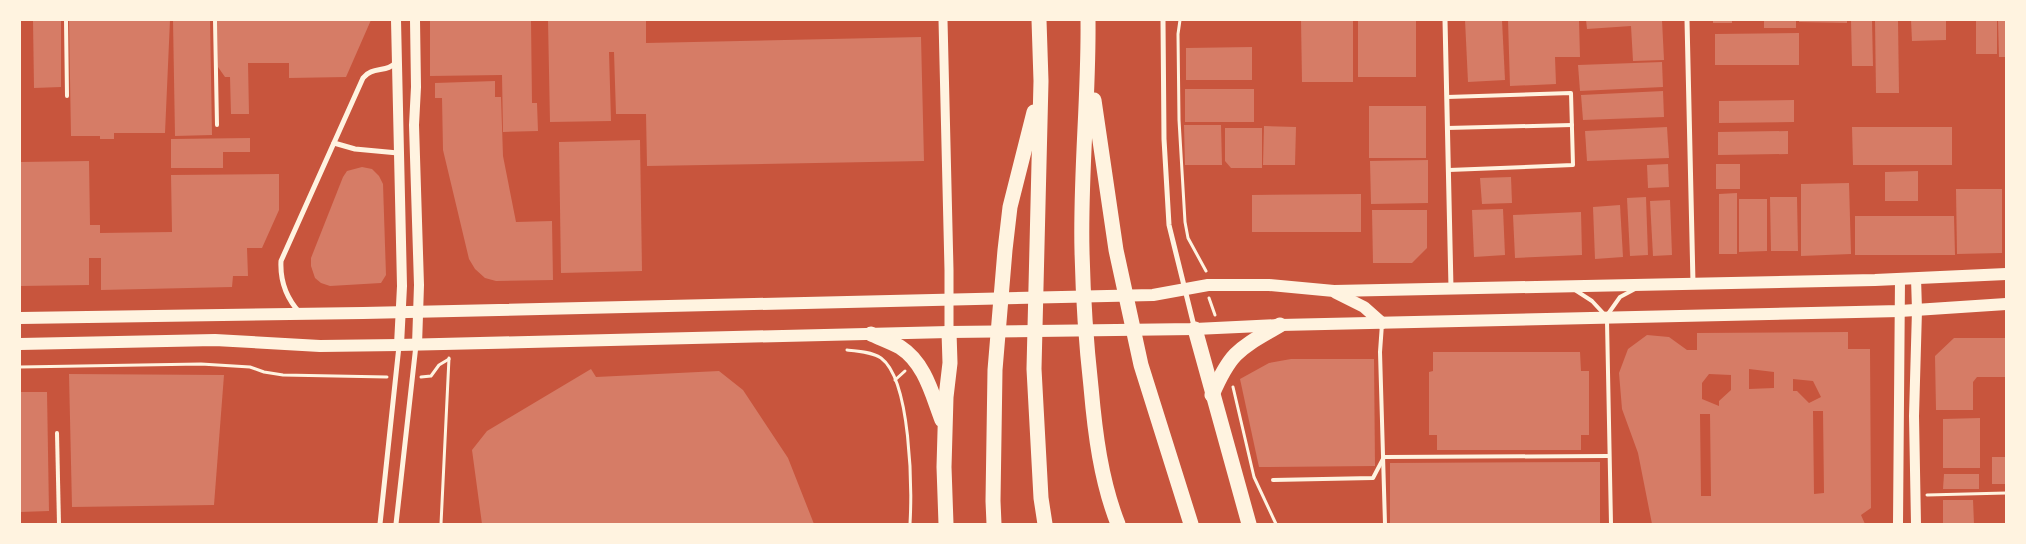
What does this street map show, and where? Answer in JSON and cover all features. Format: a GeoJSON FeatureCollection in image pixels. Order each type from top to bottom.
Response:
{"type":"FeatureCollection","features":[{"type":"Feature","properties":{"kind":"highway"},"geometry":{"type":"LineString","coordinates":[[1039,20],[1041,81],[1034,369],[1041,498],[1045,524]]}},
{"type":"Feature","properties":{"kind":"highway"},"geometry":{"type":"LineString","coordinates":[[1088,20],[1089,66],[1082,250],[1089,367],[1097,439],[1116,524]]}},
{"type":"Feature","properties":{"kind":"highway"},"geometry":{"type":"LineString","coordinates":[[1089,66],[1116,250],[1141,365],[1191,524]]}},
{"type":"Feature","properties":{"kind":"highway"},"geometry":{"type":"LineString","coordinates":[[994,524],[994,370],[1010,207],[1041,81]]}},
{"type":"Feature","properties":{"kind":"highway"},"geometry":{"type":"LineString","coordinates":[[1212,395],[1223,371],[1236,352],[1280,325]]}},
{"type":"Feature","properties":{"kind":"highway"},"geometry":{"type":"LineString","coordinates":[[1195,329],[1249,524]]}},
{"type":"Feature","properties":{"kind":"highway"},"geometry":{"type":"LineString","coordinates":[[946,524],[946,396],[950,363],[949,332]]}},
{"type":"Feature","properties":{"kind":"highway"},"geometry":{"type":"LineString","coordinates":[[871,334],[899,346],[919,365],[926,376],[946,428]]}},
{"type":"Feature","properties":{"kind":"main road"},"geometry":{"type":"LineString","coordinates":[[396,20],[401,312],[399,345]]}},
{"type":"Feature","properties":{"kind":"main road"},"geometry":{"type":"LineString","coordinates":[[415,20],[416,87],[414,125],[417,177],[418,311],[416,345]]}},
{"type":"Feature","properties":{"kind":"main road"},"geometry":{"type":"LineString","coordinates":[[20,318],[401,312],[1153,295],[1208,285],[1269,285],[1334,291],[1900,279],[2006,274]]}},
{"type":"Feature","properties":{"kind":"main road"},"geometry":{"type":"LineString","coordinates":[[1916,278],[1914,416],[1916,524]]}},
{"type":"Feature","properties":{"kind":"main road"},"geometry":{"type":"LineString","coordinates":[[1898,524],[1900,279]]}},
{"type":"Feature","properties":{"kind":"main road"},"geometry":{"type":"LineString","coordinates":[[1334,291],[1364,307],[1382,323]]}},
{"type":"Feature","properties":{"kind":"main road"},"geometry":{"type":"LineString","coordinates":[[20,344],[215,340],[320,346],[416,345],[949,332],[1195,329],[1280,325],[1900,311],[2006,304]]}},
{"type":"Feature","properties":{"kind":"street"},"geometry":{"type":"LineString","coordinates":[[943,20],[949,332]]}},
{"type":"Feature","properties":{"kind":"street"},"geometry":{"type":"LineString","coordinates":[[1163,20],[1164,139],[1169,225],[1195,329]]}},
{"type":"Feature","properties":{"kind":"street"},"geometry":{"type":"LineString","coordinates":[[1444,20],[1451,289]]}},
{"type":"Feature","properties":{"kind":"street"},"geometry":{"type":"LineString","coordinates":[[1687,20],[1693,284]]}},
{"type":"Feature","properties":{"kind":"street"},"geometry":{"type":"LineString","coordinates":[[302,314],[288,297],[283,284],[281,262],[363,78],[373,70],[393,65],[398,59]]}},
{"type":"Feature","properties":{"kind":"street"},"geometry":{"type":"LineString","coordinates":[[334,143],[356,149],[398,153]]}},
{"type":"Feature","properties":{"kind":"street"},"geometry":{"type":"LineString","coordinates":[[380,524],[399,345]]}},
{"type":"Feature","properties":{"kind":"street"},"geometry":{"type":"LineString","coordinates":[[396,524],[414,377],[416,345]]}},
{"type":"Feature","properties":{"kind":"lane"},"geometry":{"type":"LineString","coordinates":[[66,20],[67,96]]}},
{"type":"Feature","properties":{"kind":"lane"},"geometry":{"type":"LineString","coordinates":[[215,20],[217,125]]}},
{"type":"Feature","properties":{"kind":"lane"},"geometry":{"type":"LineString","coordinates":[[1447,97],[1571,93],[1573,165],[1448,170]]}},
{"type":"Feature","properties":{"kind":"lane"},"geometry":{"type":"LineString","coordinates":[[1447,128],[1572,125]]}},
{"type":"Feature","properties":{"kind":"lane"},"geometry":{"type":"LineString","coordinates":[[1611,524],[1607,318],[1611,308],[1620,297],[1644,285]]}},
{"type":"Feature","properties":{"kind":"lane"},"geometry":{"type":"LineString","coordinates":[[1565,287],[1582,293],[1607,318]]}},
{"type":"Feature","properties":{"kind":"lane"},"geometry":{"type":"LineString","coordinates":[[1382,323],[1380,352],[1385,524]]}},
{"type":"Feature","properties":{"kind":"lane"},"geometry":{"type":"LineString","coordinates":[[57,433],[60,524]]}},
{"type":"Feature","properties":{"kind":"lane"},"geometry":{"type":"LineString","coordinates":[[1384,457],[1609,456]]}},
{"type":"Feature","properties":{"kind":"lane"},"geometry":{"type":"LineString","coordinates":[[1273,480],[1373,478],[1384,457]]}},
{"type":"Feature","properties":{"kind":"path"},"geometry":{"type":"LineString","coordinates":[[1180,20],[1178,34],[1179,120],[1184,222],[1188,238],[1208,276]]}},
{"type":"Feature","properties":{"kind":"path"},"geometry":{"type":"LineString","coordinates":[[1209,298],[1215,313]]}},
{"type":"Feature","properties":{"kind":"path"},"geometry":{"type":"LineString","coordinates":[[840,350],[863,352],[879,357],[887,365],[895,380],[903,410],[911,476],[910,524]]}},
{"type":"Feature","properties":{"kind":"path"},"geometry":{"type":"LineString","coordinates":[[414,377],[431,376],[439,365],[449,358],[441,524]]}},
{"type":"Feature","properties":{"kind":"path"},"geometry":{"type":"LineString","coordinates":[[20,367],[201,364],[250,368],[283,375],[396,377]]}},
{"type":"Feature","properties":{"kind":"path"},"geometry":{"type":"LineString","coordinates":[[895,380],[905,370]]}},
{"type":"Feature","properties":{"kind":"path"},"geometry":{"type":"LineString","coordinates":[[1233,384],[1234,397],[1254,476],[1276,524]]}},
{"type":"Feature","properties":{"kind":"path"},"geometry":{"type":"LineString","coordinates":[[1924,495],[2006,494]]}},
{"type":"Feature","properties":{"kind":"building"},"geometry":{"type":"Polygon","coordinates":[[[33,20],[61,20],[61,87],[34,88],[33,20]]]}},
{"type":"Feature","properties":{"kind":"building"},"geometry":{"type":"Polygon","coordinates":[[[69,20],[170,20],[165,133],[114,133],[114,139],[100,139],[100,136],[71,136],[69,20]]]}},
{"type":"Feature","properties":{"kind":"building"},"geometry":{"type":"Polygon","coordinates":[[[173,20],[210,20],[212,135],[175,136],[173,20]]]}},
{"type":"Feature","properties":{"kind":"building"},"geometry":{"type":"Polygon","coordinates":[[[217,20],[371,20],[346,77],[289,78],[289,63],[248,63],[249,114],[231,114],[230,77],[225,77],[218,67],[217,20]]]}},
{"type":"Feature","properties":{"kind":"building"},"geometry":{"type":"Polygon","coordinates":[[[430,20],[531,20],[532,103],[537,103],[538,131],[503,132],[502,75],[430,76],[430,20]]]}},
{"type":"Feature","properties":{"kind":"building"},"geometry":{"type":"Polygon","coordinates":[[[548,20],[646,20],[646,43],[921,37],[924,161],[647,166],[646,114],[616,114],[614,52],[609,52],[611,121],[550,122],[548,20]]]}},
{"type":"Feature","properties":{"kind":"building"},"geometry":{"type":"Polygon","coordinates":[[[1301,20],[1353,20],[1353,82],[1302,82],[1301,20]]]}},
{"type":"Feature","properties":{"kind":"building"},"geometry":{"type":"Polygon","coordinates":[[[1358,20],[1416,20],[1416,77],[1358,77],[1358,20]]]}},
{"type":"Feature","properties":{"kind":"building"},"geometry":{"type":"Polygon","coordinates":[[[1465,20],[1502,20],[1505,80],[1468,82],[1465,20]]]}},
{"type":"Feature","properties":{"kind":"building"},"geometry":{"type":"Polygon","coordinates":[[[1508,20],[1579,20],[1580,57],[1555,57],[1556,84],[1510,86],[1508,20]]]}},
{"type":"Feature","properties":{"kind":"building"},"geometry":{"type":"Polygon","coordinates":[[[1586,20],[1662,20],[1664,60],[1633,61],[1631,26],[1587,29],[1586,20]]]}},
{"type":"Feature","properties":{"kind":"building"},"geometry":{"type":"Polygon","coordinates":[[[1713,20],[1732,20],[1732,23],[1713,23],[1713,20]]]}},
{"type":"Feature","properties":{"kind":"building"},"geometry":{"type":"Polygon","coordinates":[[[1764,20],[1796,20],[1796,28],[1764,28],[1764,20]]]}},
{"type":"Feature","properties":{"kind":"building"},"geometry":{"type":"Polygon","coordinates":[[[1799,20],[1847,20],[1847,23],[1799,22],[1799,20]]]}},
{"type":"Feature","properties":{"kind":"building"},"geometry":{"type":"Polygon","coordinates":[[[1851,20],[1872,20],[1873,66],[1852,66],[1851,20]]]}},
{"type":"Feature","properties":{"kind":"building"},"geometry":{"type":"Polygon","coordinates":[[[1875,20],[1898,20],[1899,93],[1876,93],[1875,20]]]}},
{"type":"Feature","properties":{"kind":"building"},"geometry":{"type":"Polygon","coordinates":[[[1911,20],[1946,20],[1946,40],[1912,41],[1911,20]]]}},
{"type":"Feature","properties":{"kind":"building"},"geometry":{"type":"Polygon","coordinates":[[[1976,20],[1997,20],[1997,54],[1976,54],[1976,20]]]}},
{"type":"Feature","properties":{"kind":"building"},"geometry":{"type":"Polygon","coordinates":[[[1998,20],[2006,20],[2006,57],[1999,57],[1998,20]]]}},
{"type":"Feature","properties":{"kind":"building"},"geometry":{"type":"Polygon","coordinates":[[[1799,33],[1799,65],[1715,65],[1715,34],[1799,33]]]}},
{"type":"Feature","properties":{"kind":"building"},"geometry":{"type":"Polygon","coordinates":[[[1252,47],[1252,80],[1186,80],[1186,48],[1252,47]]]}},
{"type":"Feature","properties":{"kind":"building"},"geometry":{"type":"Polygon","coordinates":[[[1662,62],[1663,87],[1580,91],[1578,65],[1662,62]]]}},
{"type":"Feature","properties":{"kind":"building"},"geometry":{"type":"Polygon","coordinates":[[[495,81],[495,97],[501,97],[503,156],[516,222],[552,221],[553,280],[496,281],[485,278],[475,269],[469,259],[443,150],[442,98],[435,98],[435,83],[495,81]]]}},
{"type":"Feature","properties":{"kind":"building"},"geometry":{"type":"Polygon","coordinates":[[[1185,89],[1254,89],[1254,122],[1185,122],[1185,89]]]}},
{"type":"Feature","properties":{"kind":"building"},"geometry":{"type":"Polygon","coordinates":[[[1663,91],[1664,117],[1583,120],[1581,95],[1663,91]]]}},
{"type":"Feature","properties":{"kind":"building"},"geometry":{"type":"Polygon","coordinates":[[[1794,100],[1794,122],[1719,123],[1719,101],[1794,100]]]}},
{"type":"Feature","properties":{"kind":"building"},"geometry":{"type":"Polygon","coordinates":[[[1369,106],[1426,106],[1426,158],[1369,158],[1369,106]]]}},
{"type":"Feature","properties":{"kind":"building"},"geometry":{"type":"Polygon","coordinates":[[[1184,125],[1221,125],[1222,165],[1185,165],[1184,125]]]}},
{"type":"Feature","properties":{"kind":"building"},"geometry":{"type":"Polygon","coordinates":[[[1264,126],[1296,127],[1295,165],[1263,165],[1264,126]]]}},
{"type":"Feature","properties":{"kind":"building"},"geometry":{"type":"Polygon","coordinates":[[[1667,127],[1669,158],[1587,161],[1585,131],[1667,127]]]}},
{"type":"Feature","properties":{"kind":"building"},"geometry":{"type":"Polygon","coordinates":[[[1852,127],[1952,127],[1952,165],[1853,165],[1852,127]]]}},
{"type":"Feature","properties":{"kind":"building"},"geometry":{"type":"Polygon","coordinates":[[[1225,128],[1262,128],[1262,168],[1231,168],[1225,161],[1225,128]]]}},
{"type":"Feature","properties":{"kind":"building"},"geometry":{"type":"Polygon","coordinates":[[[1788,131],[1788,154],[1718,155],[1718,132],[1788,131]]]}},
{"type":"Feature","properties":{"kind":"building"},"geometry":{"type":"Polygon","coordinates":[[[250,138],[250,152],[223,152],[223,168],[171,168],[171,139],[250,138]]]}},
{"type":"Feature","properties":{"kind":"building"},"geometry":{"type":"Polygon","coordinates":[[[640,140],[642,271],[561,273],[559,142],[640,140]]]}},
{"type":"Feature","properties":{"kind":"building"},"geometry":{"type":"Polygon","coordinates":[[[1428,160],[1428,203],[1371,204],[1370,161],[1428,160]]]}},
{"type":"Feature","properties":{"kind":"building"},"geometry":{"type":"Polygon","coordinates":[[[89,161],[90,225],[100,225],[100,233],[172,232],[171,175],[279,174],[279,210],[262,248],[247,248],[248,276],[233,276],[232,287],[101,290],[101,258],[89,258],[89,285],[20,286],[20,162],[89,161]]]}},
{"type":"Feature","properties":{"kind":"building"},"geometry":{"type":"Polygon","coordinates":[[[1668,164],[1669,187],[1648,188],[1647,165],[1668,164]]]}},
{"type":"Feature","properties":{"kind":"building"},"geometry":{"type":"Polygon","coordinates":[[[1716,164],[1740,164],[1740,189],[1716,189],[1716,164]]]}},
{"type":"Feature","properties":{"kind":"building"},"geometry":{"type":"Polygon","coordinates":[[[362,167],[372,169],[379,176],[383,184],[386,275],[381,283],[330,286],[321,283],[315,278],[311,266],[311,258],[343,177],[347,171],[362,167]]]}},
{"type":"Feature","properties":{"kind":"building"},"geometry":{"type":"Polygon","coordinates":[[[1918,171],[1918,201],[1885,201],[1885,172],[1918,171]]]}},
{"type":"Feature","properties":{"kind":"building"},"geometry":{"type":"Polygon","coordinates":[[[1511,177],[1512,203],[1482,204],[1480,178],[1511,177]]]}},
{"type":"Feature","properties":{"kind":"building"},"geometry":{"type":"Polygon","coordinates":[[[1849,183],[1851,254],[1801,256],[1801,184],[1849,183]]]}},
{"type":"Feature","properties":{"kind":"building"},"geometry":{"type":"Polygon","coordinates":[[[1956,189],[2002,189],[2002,253],[1957,254],[1956,189]]]}},
{"type":"Feature","properties":{"kind":"building"},"geometry":{"type":"Polygon","coordinates":[[[1737,193],[1737,254],[1719,254],[1719,194],[1737,193]]]}},
{"type":"Feature","properties":{"kind":"building"},"geometry":{"type":"Polygon","coordinates":[[[1361,194],[1361,232],[1252,232],[1252,195],[1361,194]]]}},
{"type":"Feature","properties":{"kind":"building"},"geometry":{"type":"Polygon","coordinates":[[[1646,197],[1648,255],[1630,256],[1627,198],[1646,197]]]}},
{"type":"Feature","properties":{"kind":"building"},"geometry":{"type":"Polygon","coordinates":[[[1770,197],[1797,197],[1798,251],[1771,251],[1770,197]]]}},
{"type":"Feature","properties":{"kind":"building"},"geometry":{"type":"Polygon","coordinates":[[[1739,199],[1767,199],[1767,251],[1739,252],[1739,199]]]}},
{"type":"Feature","properties":{"kind":"building"},"geometry":{"type":"Polygon","coordinates":[[[1670,200],[1672,255],[1653,256],[1650,201],[1670,200]]]}},
{"type":"Feature","properties":{"kind":"building"},"geometry":{"type":"Polygon","coordinates":[[[1620,205],[1623,257],[1595,259],[1593,207],[1620,205]]]}},
{"type":"Feature","properties":{"kind":"building"},"geometry":{"type":"Polygon","coordinates":[[[1503,209],[1505,255],[1474,257],[1472,210],[1503,209]]]}},
{"type":"Feature","properties":{"kind":"building"},"geometry":{"type":"Polygon","coordinates":[[[1372,210],[1427,210],[1427,248],[1412,263],[1373,263],[1372,210]]]}},
{"type":"Feature","properties":{"kind":"building"},"geometry":{"type":"Polygon","coordinates":[[[1581,212],[1582,255],[1515,258],[1513,215],[1581,212]]]}},
{"type":"Feature","properties":{"kind":"building"},"geometry":{"type":"Polygon","coordinates":[[[1855,216],[1954,216],[1955,255],[1855,255],[1855,216]]]}},
{"type":"Feature","properties":{"kind":"building"},"geometry":{"type":"Polygon","coordinates":[[[1848,332],[1848,349],[1870,349],[1871,508],[1861,515],[1865,524],[1652,524],[1638,453],[1622,409],[1619,373],[1628,349],[1647,335],[1669,337],[1687,350],[1697,350],[1697,333],[1848,332]],[[1749,369],[1749,389],[1774,388],[1774,372],[1749,369]],[[1709,374],[1702,383],[1702,399],[1719,406],[1719,401],[1731,390],[1731,375],[1709,374]],[[1793,379],[1793,391],[1797,391],[1809,403],[1821,397],[1813,381],[1793,379]],[[1813,411],[1814,494],[1824,493],[1823,411],[1813,411]],[[1700,414],[1701,496],[1711,496],[1710,414],[1700,414]]]}},
{"type":"Feature","properties":{"kind":"building"},"geometry":{"type":"Polygon","coordinates":[[[1954,338],[2006,338],[2006,377],[1977,377],[1973,382],[1973,410],[1936,410],[1935,356],[1954,338]]]}},
{"type":"Feature","properties":{"kind":"building"},"geometry":{"type":"Polygon","coordinates":[[[1433,352],[1580,352],[1581,371],[1589,371],[1589,435],[1581,435],[1581,450],[1437,450],[1437,435],[1429,435],[1429,372],[1433,371],[1433,352]]]}},
{"type":"Feature","properties":{"kind":"building"},"geometry":{"type":"Polygon","coordinates":[[[1291,359],[1374,359],[1375,466],[1259,467],[1240,379],[1269,363],[1291,359]]]}},
{"type":"Feature","properties":{"kind":"building"},"geometry":{"type":"Polygon","coordinates":[[[591,369],[596,377],[719,371],[743,390],[788,458],[814,524],[482,524],[472,450],[487,431],[591,369]]]}},
{"type":"Feature","properties":{"kind":"building"},"geometry":{"type":"Polygon","coordinates":[[[69,374],[224,375],[214,505],[72,507],[69,374]]]}},
{"type":"Feature","properties":{"kind":"building"},"geometry":{"type":"Polygon","coordinates":[[[20,392],[47,392],[49,511],[20,512],[20,392]]]}},
{"type":"Feature","properties":{"kind":"building"},"geometry":{"type":"Polygon","coordinates":[[[1980,418],[1980,468],[1943,468],[1943,419],[1980,418]]]}},
{"type":"Feature","properties":{"kind":"building"},"geometry":{"type":"Polygon","coordinates":[[[1992,457],[2006,457],[2006,484],[1992,484],[1992,457]]]}},
{"type":"Feature","properties":{"kind":"building"},"geometry":{"type":"Polygon","coordinates":[[[1600,462],[1600,524],[1390,524],[1390,463],[1600,462]]]}},
{"type":"Feature","properties":{"kind":"building"},"geometry":{"type":"Polygon","coordinates":[[[1944,474],[1979,474],[1979,489],[1943,489],[1944,474]]]}},
{"type":"Feature","properties":{"kind":"building"},"geometry":{"type":"Polygon","coordinates":[[[1943,500],[1973,500],[1974,524],[1943,524],[1943,500]]]}}]}
